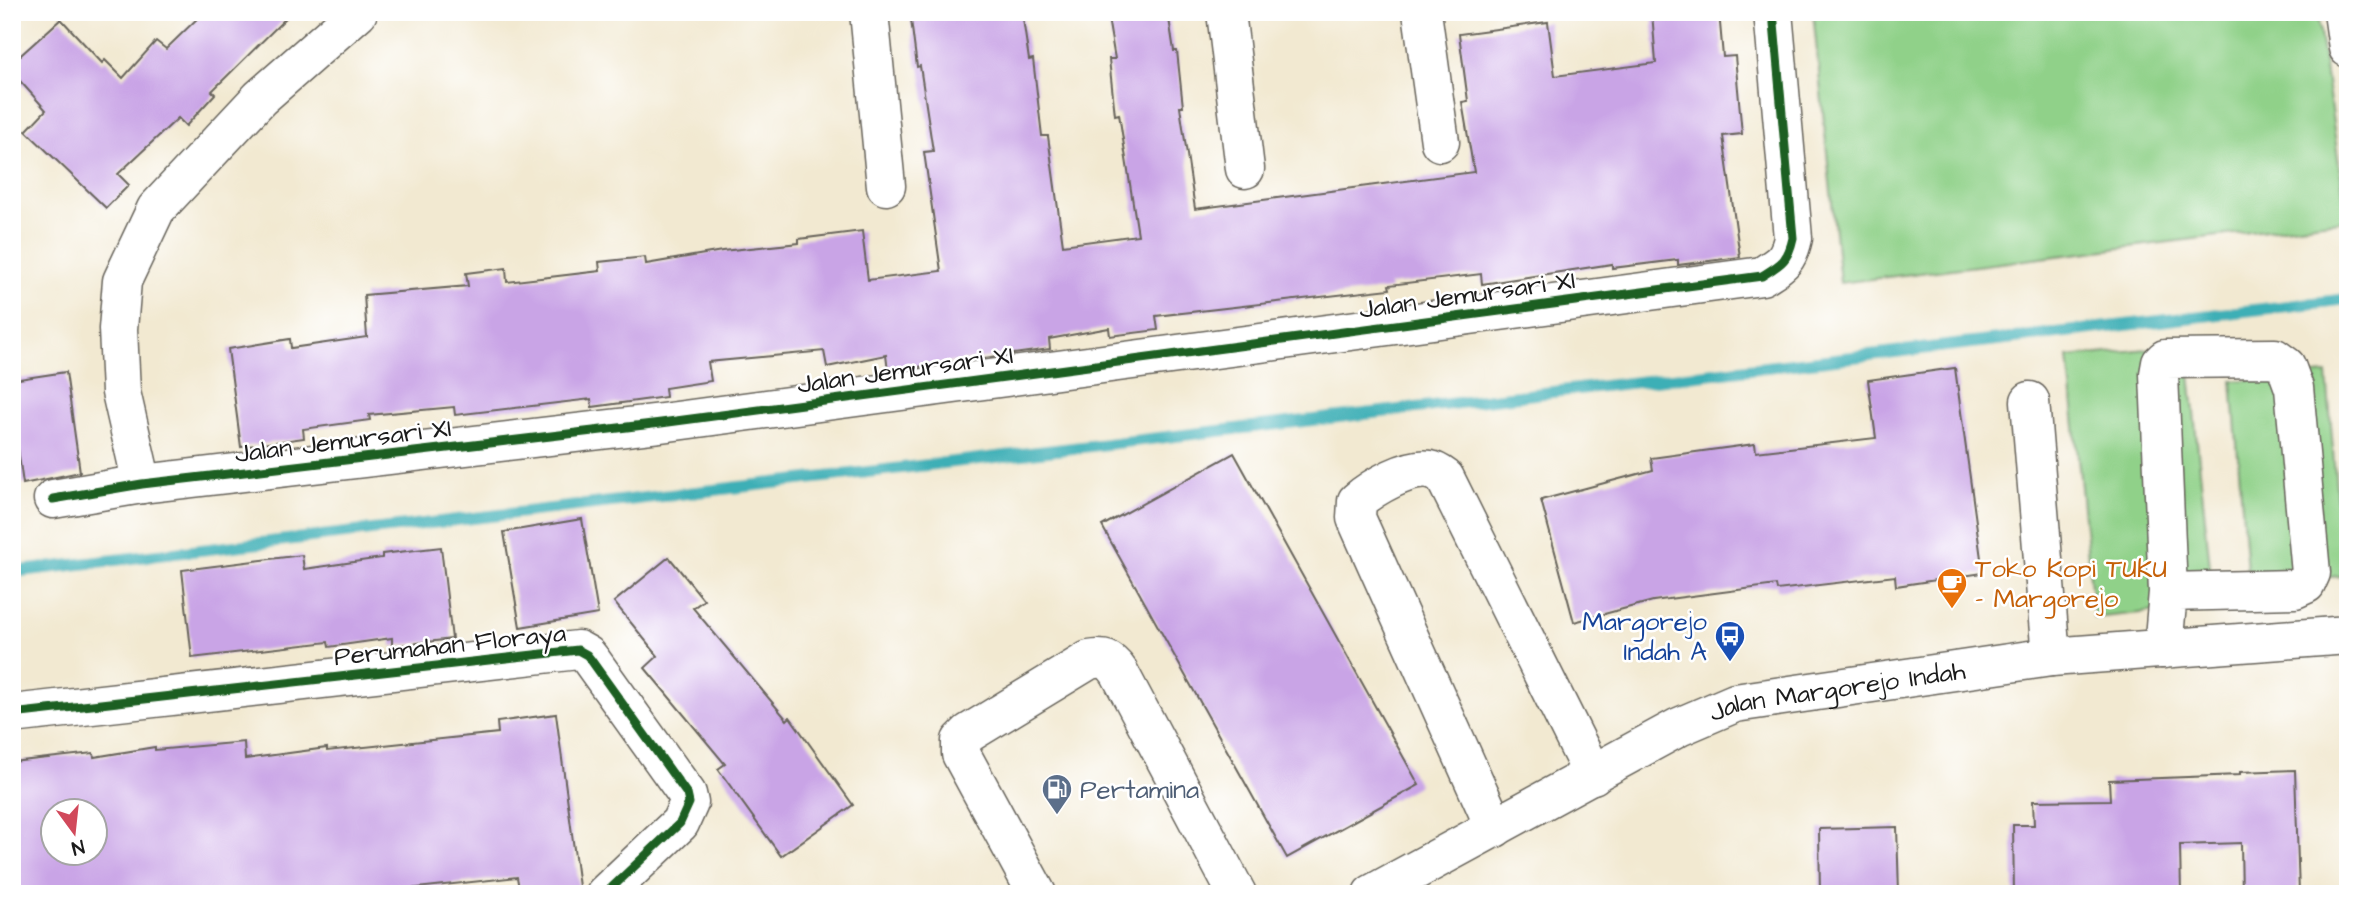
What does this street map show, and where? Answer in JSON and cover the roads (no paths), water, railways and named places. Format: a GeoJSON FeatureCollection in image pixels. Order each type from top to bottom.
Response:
{"type":"FeatureCollection","features":[{"type":"Feature","properties":{"kind":"street"},"geometry":{"type":"LineString","coordinates":[[142,485],[121,392],[118,329],[121,281],[156,209],[260,98],[358,12]]}},
{"type":"Feature","properties":{"kind":"street"},"geometry":{"type":"LineString","coordinates":[[869,12],[886,186]]}},
{"type":"Feature","properties":{"kind":"street"},"geometry":{"type":"LineString","coordinates":[[1227,12],[1245,169]]}},
{"type":"Feature","properties":{"kind":"street"},"geometry":{"type":"LineString","coordinates":[[1422,12],[1440,142]]}},
{"type":"Feature","properties":{"kind":"street","name":"Jalan Jemursari XI"},"geometry":{"type":"LineString","coordinates":[[53,499],[142,485],[661,423],[1762,276],[1785,261],[1793,238],[1773,12]]}},
{"type":"Feature","properties":{"kind":"street"},"geometry":{"type":"LineString","coordinates":[[2343,12],[2348,48]]}},
{"type":"Feature","properties":{"kind":"street"},"geometry":{"type":"LineString","coordinates":[[2163,649],[2168,592],[2159,374],[2161,363],[2165,359],[2276,358],[2286,366],[2294,388],[2311,573],[2306,584],[2295,589],[2168,592]]}},
{"type":"Feature","properties":{"kind":"street"},"geometry":{"type":"LineString","coordinates":[[2030,401],[2051,657]]}},
{"type":"Feature","properties":{"kind":"street"},"geometry":{"type":"LineString","coordinates":[[1495,828],[1356,518],[1357,501],[1371,489],[1416,469],[1433,470],[1445,478],[1593,775]]}},
{"type":"Feature","properties":{"kind":"street","name":"Jalan Margorejo Indah"},"geometry":{"type":"LineString","coordinates":[[1372,894],[1679,727],[1735,703],[2051,657],[2348,635]]}},
{"type":"Feature","properties":{"kind":"street","name":"Perumahan Floraya"},"geometry":{"type":"LineString","coordinates":[[12,714],[578,650],[591,660],[687,794],[689,803],[680,823],[605,894]]}},
{"type":"Feature","properties":{"kind":"street"},"geometry":{"type":"LineString","coordinates":[[1037,894],[961,754],[961,741],[969,733],[1089,660],[1103,658],[1113,663],[1119,672],[1237,894]]}},
{"type":"Feature","properties":{"kind":"waterway"},"geometry":{"type":"LineString","coordinates":[[12,572],[2348,299]]}},
{"type":"Feature","properties":{"kind":"place","name":"Toko Kopi TUKU - Margorejo"},"geometry":{"type":"Point","coordinates":[1952,610]}},
{"type":"Feature","properties":{"kind":"place","name":"Margorejo Indah A"},"geometry":{"type":"Point","coordinates":[1730,663]}},
{"type":"Feature","properties":{"kind":"place","name":"Pertamina"},"geometry":{"type":"Point","coordinates":[1057,816]}}]}
